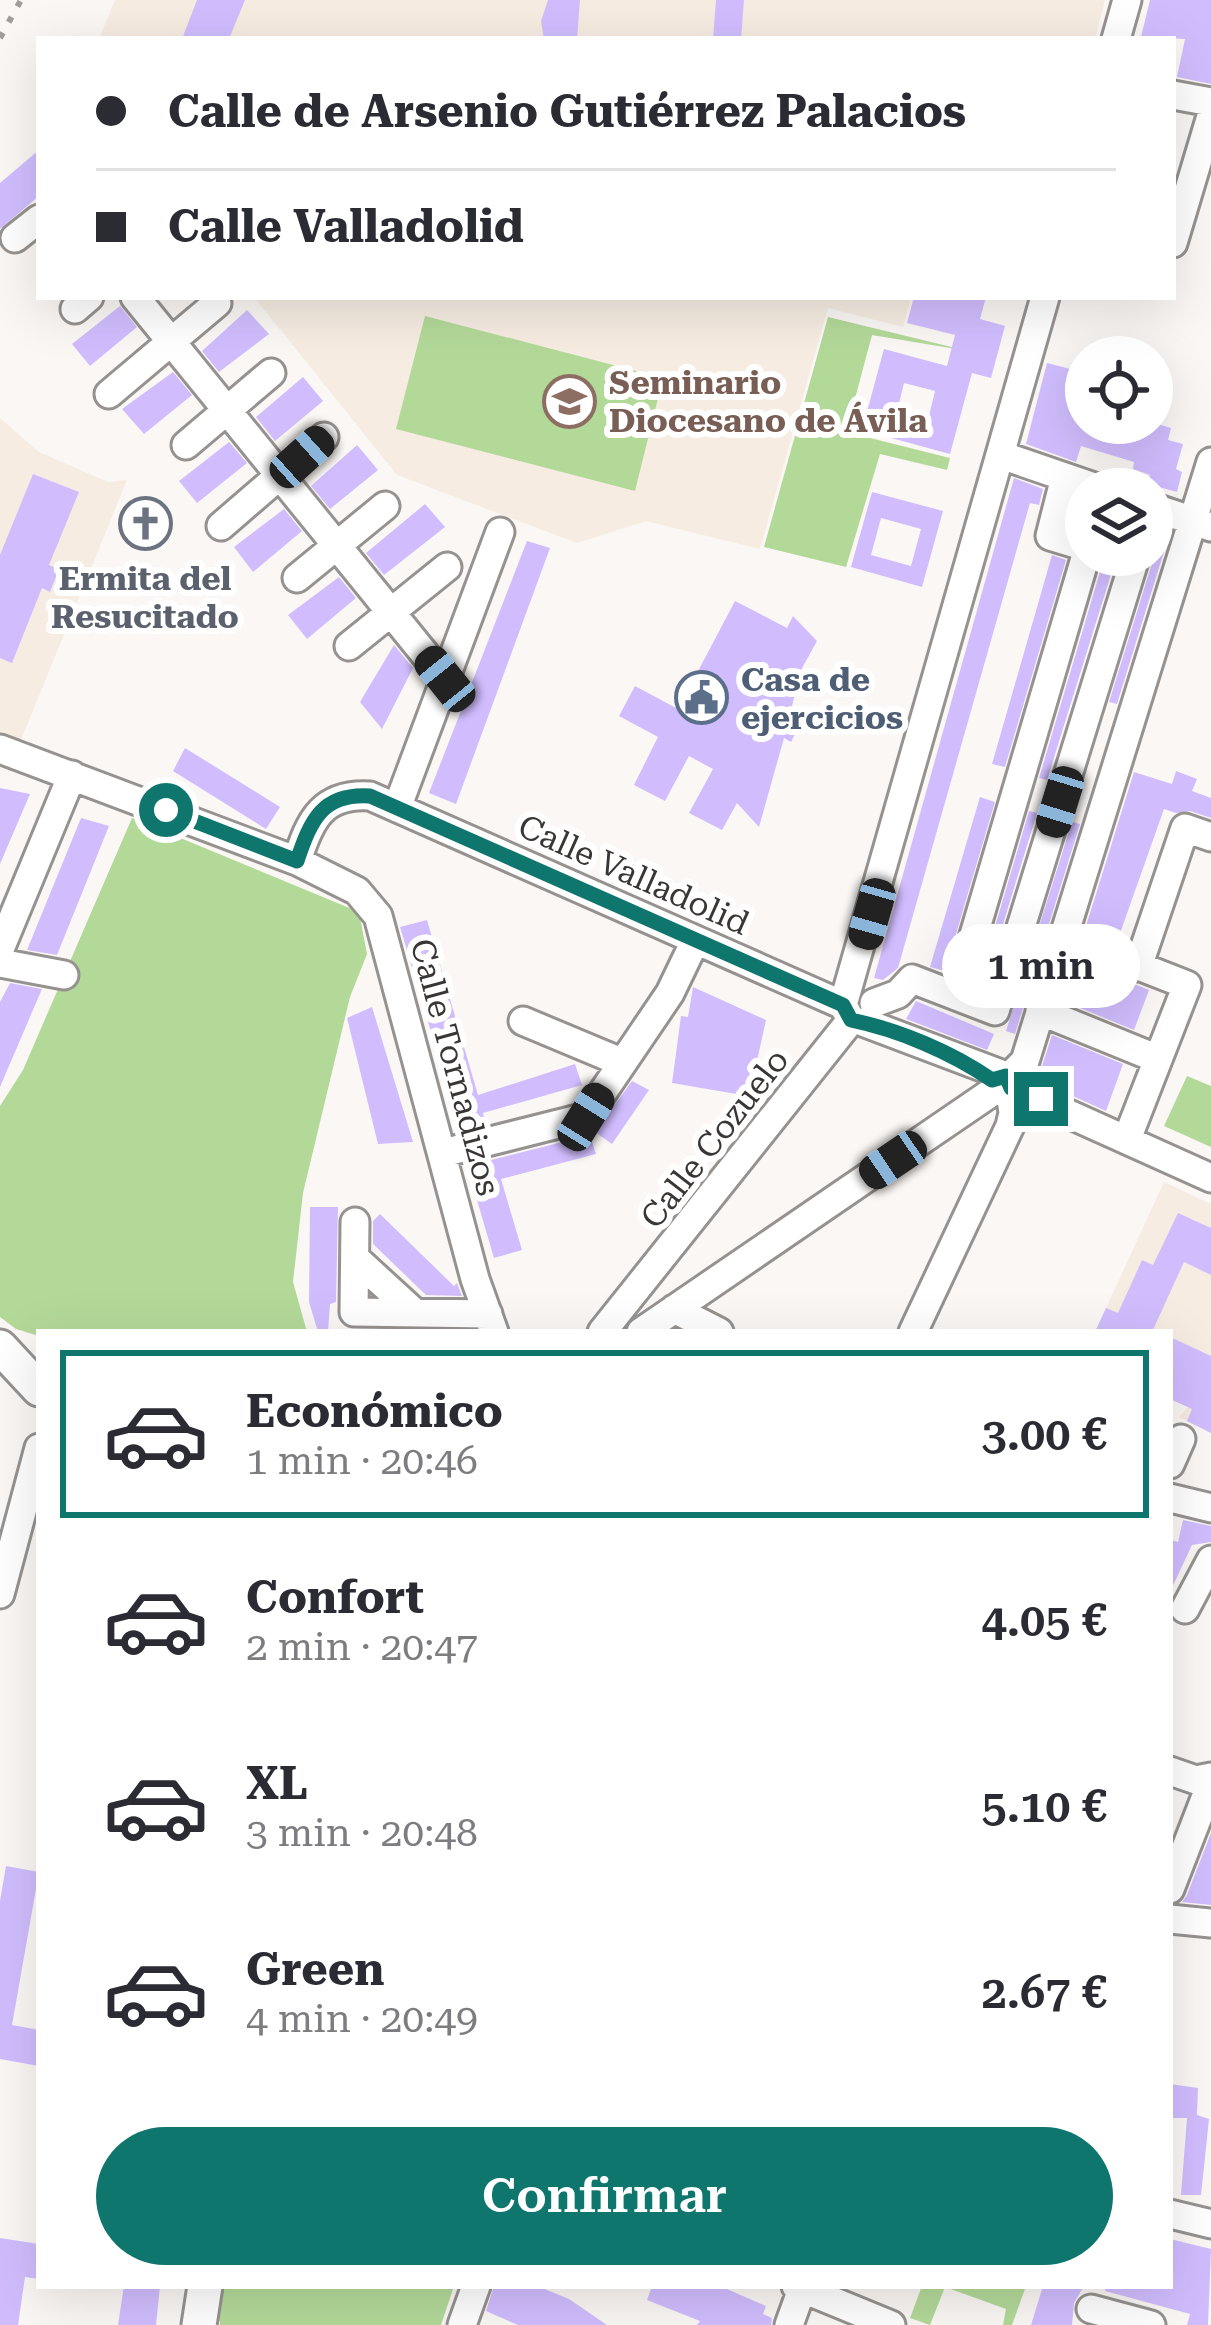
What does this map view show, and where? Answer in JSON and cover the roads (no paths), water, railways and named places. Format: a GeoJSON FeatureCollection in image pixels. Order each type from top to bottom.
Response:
{"type":"FeatureCollection","features":[{"type":"Feature","properties":{"kind":"main road"},"geometry":{"type":"LineString","coordinates":[[0,1348],[36,1363]]}},
{"type":"Feature","properties":{"kind":"main road"},"geometry":{"type":"LineString","coordinates":[[0,1348],[36,1386]]}},
{"type":"Feature","properties":{"kind":"main road"},"geometry":{"type":"LineString","coordinates":[[199,2325],[205,2289]]}},
{"type":"Feature","properties":{"kind":"street"},"geometry":{"type":"LineString","coordinates":[[1117,36],[1127,0]]}},
{"type":"Feature","properties":{"kind":"street"},"geometry":{"type":"LineString","coordinates":[[1176,96],[1211,102]]}},
{"type":"Feature","properties":{"kind":"street"},"geometry":{"type":"LineString","coordinates":[[1176,233],[1211,116]]}},
{"type":"Feature","properties":{"kind":"street"},"geometry":{"type":"LineString","coordinates":[[15,238],[36,221]]}},
{"type":"Feature","properties":{"kind":"street"},"geometry":{"type":"LineString","coordinates":[[137,300],[445,679]]}},
{"type":"Feature","properties":{"kind":"street"},"geometry":{"type":"LineString","coordinates":[[1044,300],[860,957],[859,1006],[898,994],[912,979],[995,1011],[1060,802],[1122,576]]}},
{"type":"Feature","properties":{"kind":"street"},"geometry":{"type":"LineString","coordinates":[[109,394],[217,303]]}},
{"type":"Feature","properties":{"kind":"street"},"geometry":{"type":"LineString","coordinates":[[186,445],[271,373]]}},
{"type":"Feature","properties":{"kind":"street"},"geometry":{"type":"LineString","coordinates":[[221,526],[324,437]]}},
{"type":"Feature","properties":{"kind":"street"},"geometry":{"type":"LineString","coordinates":[[1001,455],[1065,477],[1050,536],[1065,542]]}},
{"type":"Feature","properties":{"kind":"street"},"geometry":{"type":"LineString","coordinates":[[631,1300],[645,1329],[1025,1061],[1100,813],[1202,524],[1210,472]]}},
{"type":"Feature","properties":{"kind":"street"},"geometry":{"type":"LineString","coordinates":[[297,578],[385,506]]}},
{"type":"Feature","properties":{"kind":"street"},"geometry":{"type":"LineString","coordinates":[[1173,514],[1202,524]]}},
{"type":"Feature","properties":{"kind":"street"},"geometry":{"type":"LineString","coordinates":[[397,808],[500,532]]}},
{"type":"Feature","properties":{"kind":"street"},"geometry":{"type":"LineString","coordinates":[[349,646],[447,567]]}},
{"type":"Feature","properties":{"kind":"street"},"geometry":{"type":"LineString","coordinates":[[956,996],[1079,576]]}},
{"type":"Feature","properties":{"kind":"street","name":"Calle Tornadizos"},"geometry":{"type":"LineString","coordinates":[[0,749],[297,861],[357,891],[378,916],[491,1323]]}},
{"type":"Feature","properties":{"kind":"street"},"geometry":{"type":"LineString","coordinates":[[0,949],[72,776]]}},
{"type":"Feature","properties":{"kind":"street"},"geometry":{"type":"LineString","coordinates":[[1018,790],[1100,813]]}},
{"type":"Feature","properties":{"kind":"street","name":"Calle Valladolid"},"geometry":{"type":"LineString","coordinates":[[297,861],[321,809],[343,794],[370,796],[695,940],[859,1006],[911,1039],[998,1082],[1211,1178]]}},
{"type":"Feature","properties":{"kind":"street"},"geometry":{"type":"LineString","coordinates":[[1138,967],[1186,828],[1211,837]]}},
{"type":"Feature","properties":{"kind":"street"},"geometry":{"type":"LineString","coordinates":[[1063,936],[1187,985],[1127,1139]]}},
{"type":"Feature","properties":{"kind":"street"},"geometry":{"type":"LineString","coordinates":[[443,1154],[586,1117],[670,993],[695,940]]}},
{"type":"Feature","properties":{"kind":"street"},"geometry":{"type":"LineString","coordinates":[[0,962],[64,975]]}},
{"type":"Feature","properties":{"kind":"street","name":"Calle Cozuelo"},"geometry":{"type":"LineString","coordinates":[[605,1329],[859,1006]]}},
{"type":"Feature","properties":{"kind":"street"},"geometry":{"type":"LineString","coordinates":[[1040,1011],[1158,1059]]}},
{"type":"Feature","properties":{"kind":"street"},"geometry":{"type":"LineString","coordinates":[[523,1021],[621,1062]]}},
{"type":"Feature","properties":{"kind":"street"},"geometry":{"type":"LineString","coordinates":[[914,1329],[1010,1126],[1013,1114],[998,1082]]}},
{"type":"Feature","properties":{"kind":"street"},"geometry":{"type":"LineString","coordinates":[[355,1222],[354,1312],[415,1313],[491,1323]]}},
{"type":"Feature","properties":{"kind":"street"},"geometry":{"type":"LineString","coordinates":[[355,1258],[415,1313]]}},
{"type":"Feature","properties":{"kind":"street"},"geometry":{"type":"LineString","coordinates":[[674,1309],[713,1329]]}},
{"type":"Feature","properties":{"kind":"street"},"geometry":{"type":"LineString","coordinates":[[0,1594],[36,1463]]}},
{"type":"Feature","properties":{"kind":"street"},"geometry":{"type":"LineString","coordinates":[[1173,1499],[1211,1508]]}},
{"type":"Feature","properties":{"kind":"street"},"geometry":{"type":"LineString","coordinates":[[1185,1609],[1211,1560]]}},
{"type":"Feature","properties":{"kind":"street"},"geometry":{"type":"LineString","coordinates":[[1173,1772],[1211,1780],[1173,1881]]}},
{"type":"Feature","properties":{"kind":"street"},"geometry":{"type":"LineString","coordinates":[[1173,1919],[1211,1923]]}},
{"type":"Feature","properties":{"kind":"street"},"geometry":{"type":"LineString","coordinates":[[1173,2215],[1211,2224]]}},
{"type":"Feature","properties":{"kind":"street"},"geometry":{"type":"LineString","coordinates":[[461,2325],[475,2289]]}},
{"type":"Feature","properties":{"kind":"street"},"geometry":{"type":"LineString","coordinates":[[789,2325],[810,2289],[853,2297],[891,2325]]}},
{"type":"Feature","properties":{"kind":"street"},"geometry":{"type":"LineString","coordinates":[[1092,2307],[1151,2325]]}},
{"type":"Feature","properties":{"kind":"railway"},"geometry":{"type":"LineString","coordinates":[[0,38],[21,0]]}},
{"type":"Feature","properties":{"kind":"place","name":"Seminario Diocesano de Ávila"},"geometry":{"type":"Point","coordinates":[570,401]}},
{"type":"Feature","properties":{"kind":"place","name":"Ermita del Resucitado"},"geometry":{"type":"Point","coordinates":[145,524]}},
{"type":"Feature","properties":{"kind":"place","name":"Casa de ejercicios"},"geometry":{"type":"Point","coordinates":[702,698]}}]}
